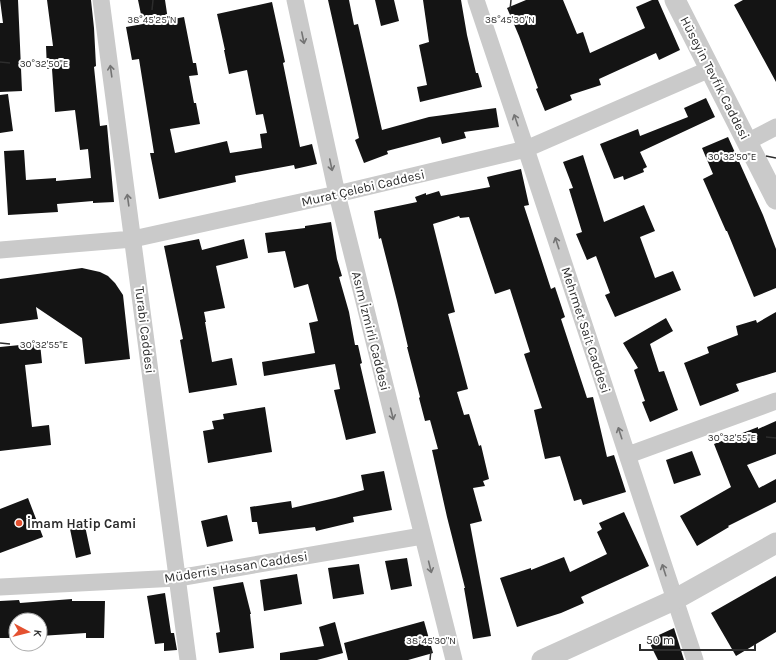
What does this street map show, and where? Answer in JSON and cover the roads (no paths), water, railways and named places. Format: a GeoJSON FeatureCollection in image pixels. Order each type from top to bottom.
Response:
{"type":"FeatureCollection","features":[{"type":"Feature","properties":{"kind":"street","name":"Turabi Caddesi"},"geometry":{"type":"LineString","coordinates":[[101,0],[188,660]]}},
{"type":"Feature","properties":{"kind":"street","name":"Asım İzmirli Caddesi"},"geometry":{"type":"LineString","coordinates":[[295,0],[337,194],[454,660]]}},
{"type":"Feature","properties":{"kind":"street","name":"Mehrmet Sait Caddesi"},"geometry":{"type":"LineString","coordinates":[[476,0],[695,660]]}},
{"type":"Feature","properties":{"kind":"street","name":"Hüseyin Tevfik Caddesi"},"geometry":{"type":"LineString","coordinates":[[675,0],[776,199]]}},
{"type":"Feature","properties":{"kind":"street","name":"Murat Çelebi Caddesi"},"geometry":{"type":"LineString","coordinates":[[0,250],[133,239],[526,150],[710,69]]}},
{"type":"Feature","properties":{"kind":"street"},"geometry":{"type":"LineString","coordinates":[[748,142],[776,127]]}},
{"type":"Feature","properties":{"kind":"street"},"geometry":{"type":"LineString","coordinates":[[628,455],[776,401]]}},
{"type":"Feature","properties":{"kind":"street","name":"Müderris Hasan Caddesi"},"geometry":{"type":"LineString","coordinates":[[0,587],[178,578],[422,536]]}},
{"type":"Feature","properties":{"kind":"street"},"geometry":{"type":"LineString","coordinates":[[542,660],[674,600],[776,543]]}},
{"type":"Feature","properties":{"kind":"place","name":"İmam Hatip Cami"},"geometry":{"type":"Point","coordinates":[19,523]}}]}
